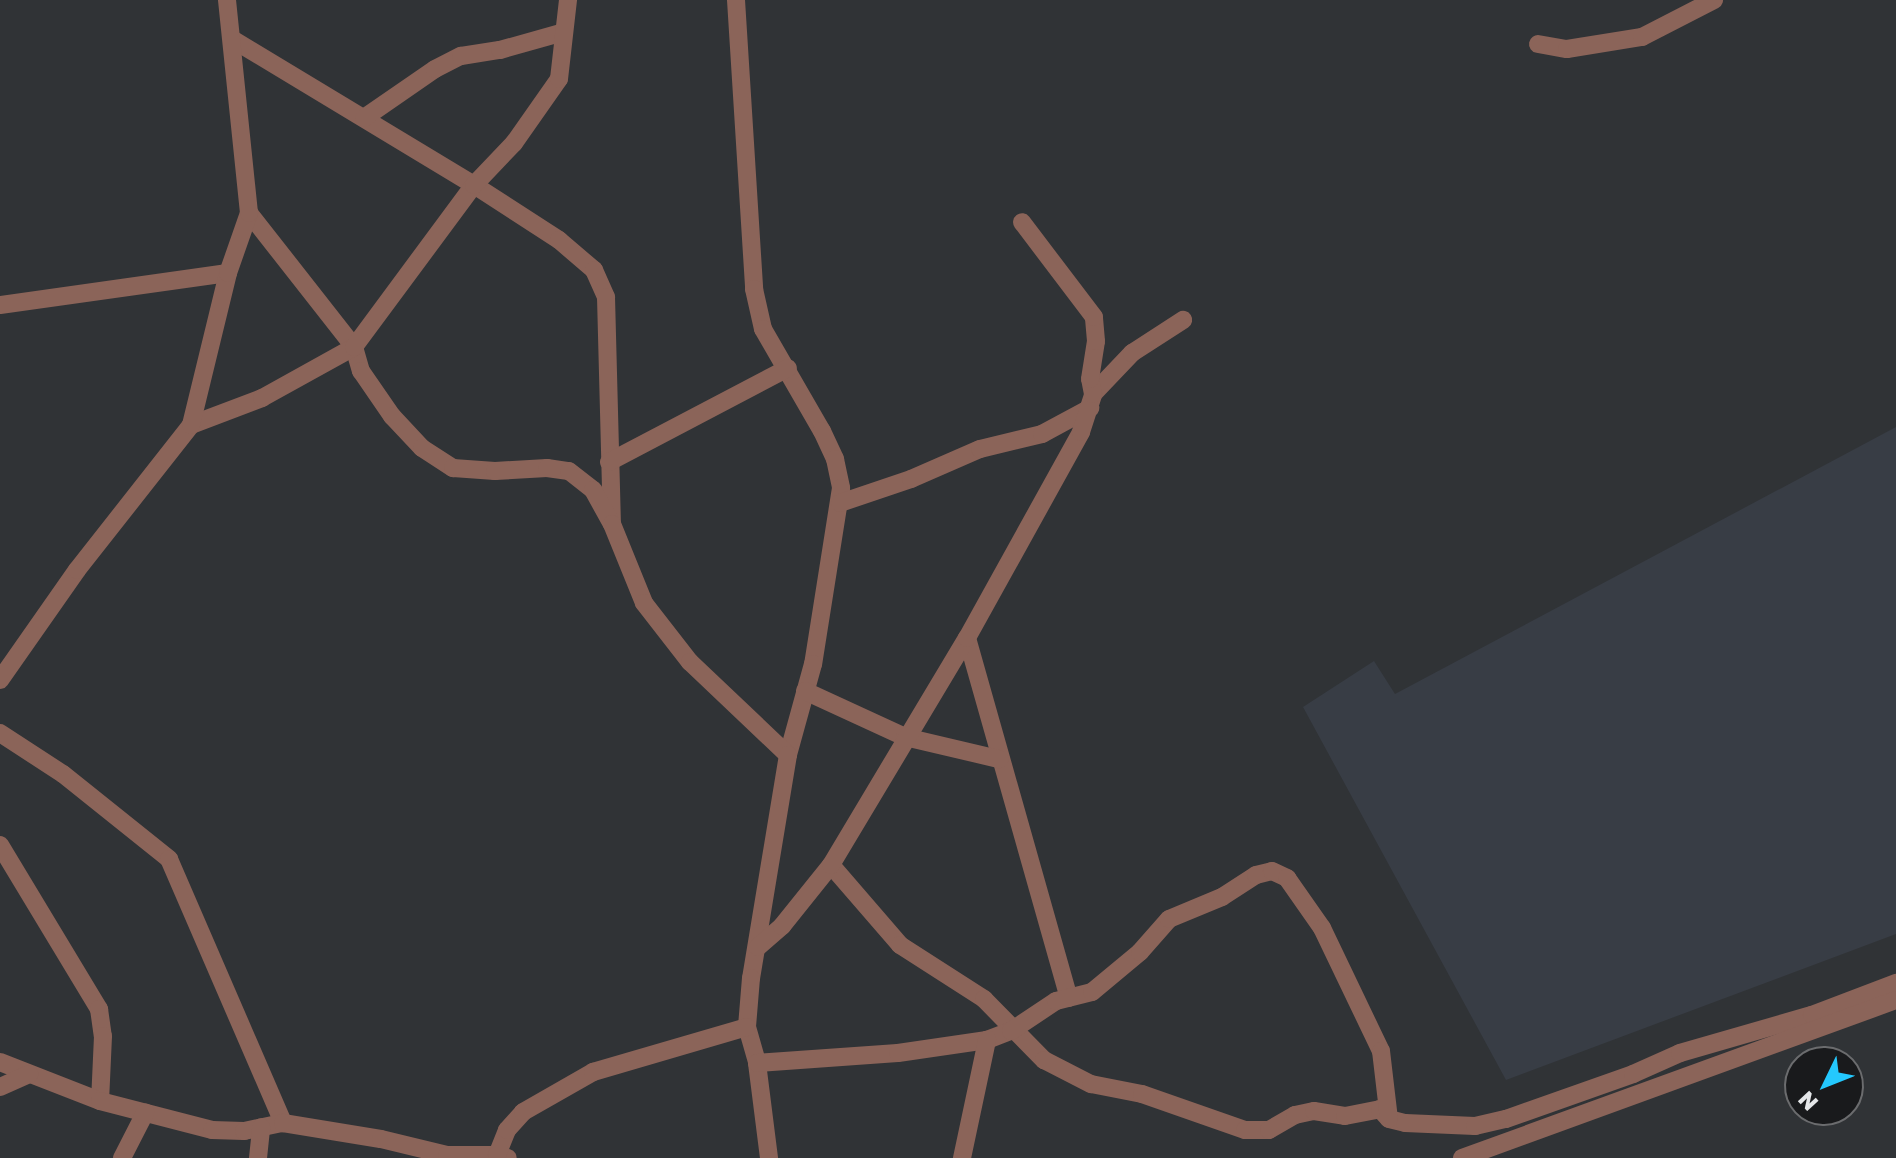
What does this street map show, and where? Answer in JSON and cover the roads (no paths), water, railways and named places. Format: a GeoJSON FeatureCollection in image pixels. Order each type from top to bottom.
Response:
{"type":"FeatureCollection","features":[{"type":"Feature","properties":{"kind":"street"},"geometry":{"type":"LineString","coordinates":[[0,680],[77,570],[191,425],[228,273],[249,213],[227,0]]}},
{"type":"Feature","properties":{"kind":"street"},"geometry":{"type":"LineString","coordinates":[[191,425],[262,398],[354,347],[474,185],[514,143],[559,79],[568,0]]}},
{"type":"Feature","properties":{"kind":"street"},"geometry":{"type":"LineString","coordinates":[[736,0],[754,289],[763,329],[788,368],[835,459],[841,488],[805,691],[788,755],[751,978],[747,1027],[757,1063],[769,1158]]}},
{"type":"Feature","properties":{"kind":"street"},"geometry":{"type":"LineString","coordinates":[[1538,44],[1567,49],[1642,37],[1714,0]]}},
{"type":"Feature","properties":{"kind":"street"},"geometry":{"type":"LineString","coordinates":[[364,118],[435,69],[461,56],[500,50],[564,32]]}},
{"type":"Feature","properties":{"kind":"street"},"geometry":{"type":"LineString","coordinates":[[232,39],[474,185],[559,240],[594,270],[606,297],[612,524]]}},
{"type":"Feature","properties":{"kind":"street"},"geometry":{"type":"LineString","coordinates":[[249,213],[354,347],[361,371],[392,416],[422,448],[453,468],[547,468],[569,471],[593,490],[612,524],[644,603],[690,662],[788,755]]}},
{"type":"Feature","properties":{"kind":"street"},"geometry":{"type":"LineString","coordinates":[[758,947],[782,926],[831,865],[967,638],[1081,432],[1091,401],[1090,379],[1097,330],[1094,317],[1022,222]]}},
{"type":"Feature","properties":{"kind":"street"},"geometry":{"type":"LineString","coordinates":[[0,305],[228,273]]}},
{"type":"Feature","properties":{"kind":"street"},"geometry":{"type":"LineString","coordinates":[[840,503],[911,479],[980,449],[1042,434],[1091,401],[1132,353],[1183,320]]}},
{"type":"Feature","properties":{"kind":"street"},"geometry":{"type":"LineString","coordinates":[[609,462],[788,368]]}},
{"type":"Feature","properties":{"kind":"street"},"geometry":{"type":"LineString","coordinates":[[967,638],[1069,998]]}},
{"type":"Feature","properties":{"kind":"street"},"geometry":{"type":"LineString","coordinates":[[805,691],[905,737],[999,759]]}},
{"type":"Feature","properties":{"kind":"street"},"geometry":{"type":"LineString","coordinates":[[0,733],[63,774],[169,859],[283,1123]]}},
{"type":"Feature","properties":{"kind":"street"},"geometry":{"type":"LineString","coordinates":[[0,845],[99,1009],[103,1036],[100,1101]]}},
{"type":"Feature","properties":{"kind":"street"},"geometry":{"type":"LineString","coordinates":[[831,865],[900,945],[984,999],[1011,1031],[1044,1060],[1068,1074],[1108,1089],[1142,1094],[1245,1130],[1269,1130],[1295,1115],[1314,1111],[1345,1116],[1380,1109],[1389,1119],[1475,1126],[1506,1119],[1680,1053],[1812,1015],[1896,983]]}},
{"type":"Feature","properties":{"kind":"street"},"geometry":{"type":"LineString","coordinates":[[757,1063],[898,1053],[987,1040],[1011,1031],[1056,1001],[1092,992],[1140,952],[1169,919],[1222,897],[1256,875],[1272,871],[1287,878],[1322,928],[1381,1051],[1389,1119]]}},
{"type":"Feature","properties":{"kind":"street"},"geometry":{"type":"LineString","coordinates":[[1462,1158],[1677,1077],[1896,1000]]}},
{"type":"Feature","properties":{"kind":"street"},"geometry":{"type":"LineString","coordinates":[[0,1062],[100,1101],[212,1130],[283,1123],[381,1139],[447,1155],[502,1156],[507,1130],[523,1112],[593,1072],[747,1027]]}},
{"type":"Feature","properties":{"kind":"street"},"geometry":{"type":"LineString","coordinates":[[962,1158],[987,1040]]}},
{"type":"Feature","properties":{"kind":"street"},"geometry":{"type":"LineString","coordinates":[[1656,1064],[1677,1077]]}},
{"type":"Feature","properties":{"kind":"street"},"geometry":{"type":"LineString","coordinates":[[0,1087],[29,1074]]}},
{"type":"Feature","properties":{"kind":"street"},"geometry":{"type":"LineString","coordinates":[[122,1158],[145,1113]]}},
{"type":"Feature","properties":{"kind":"street"},"geometry":{"type":"LineString","coordinates":[[258,1158],[261,1127]]}}]}
